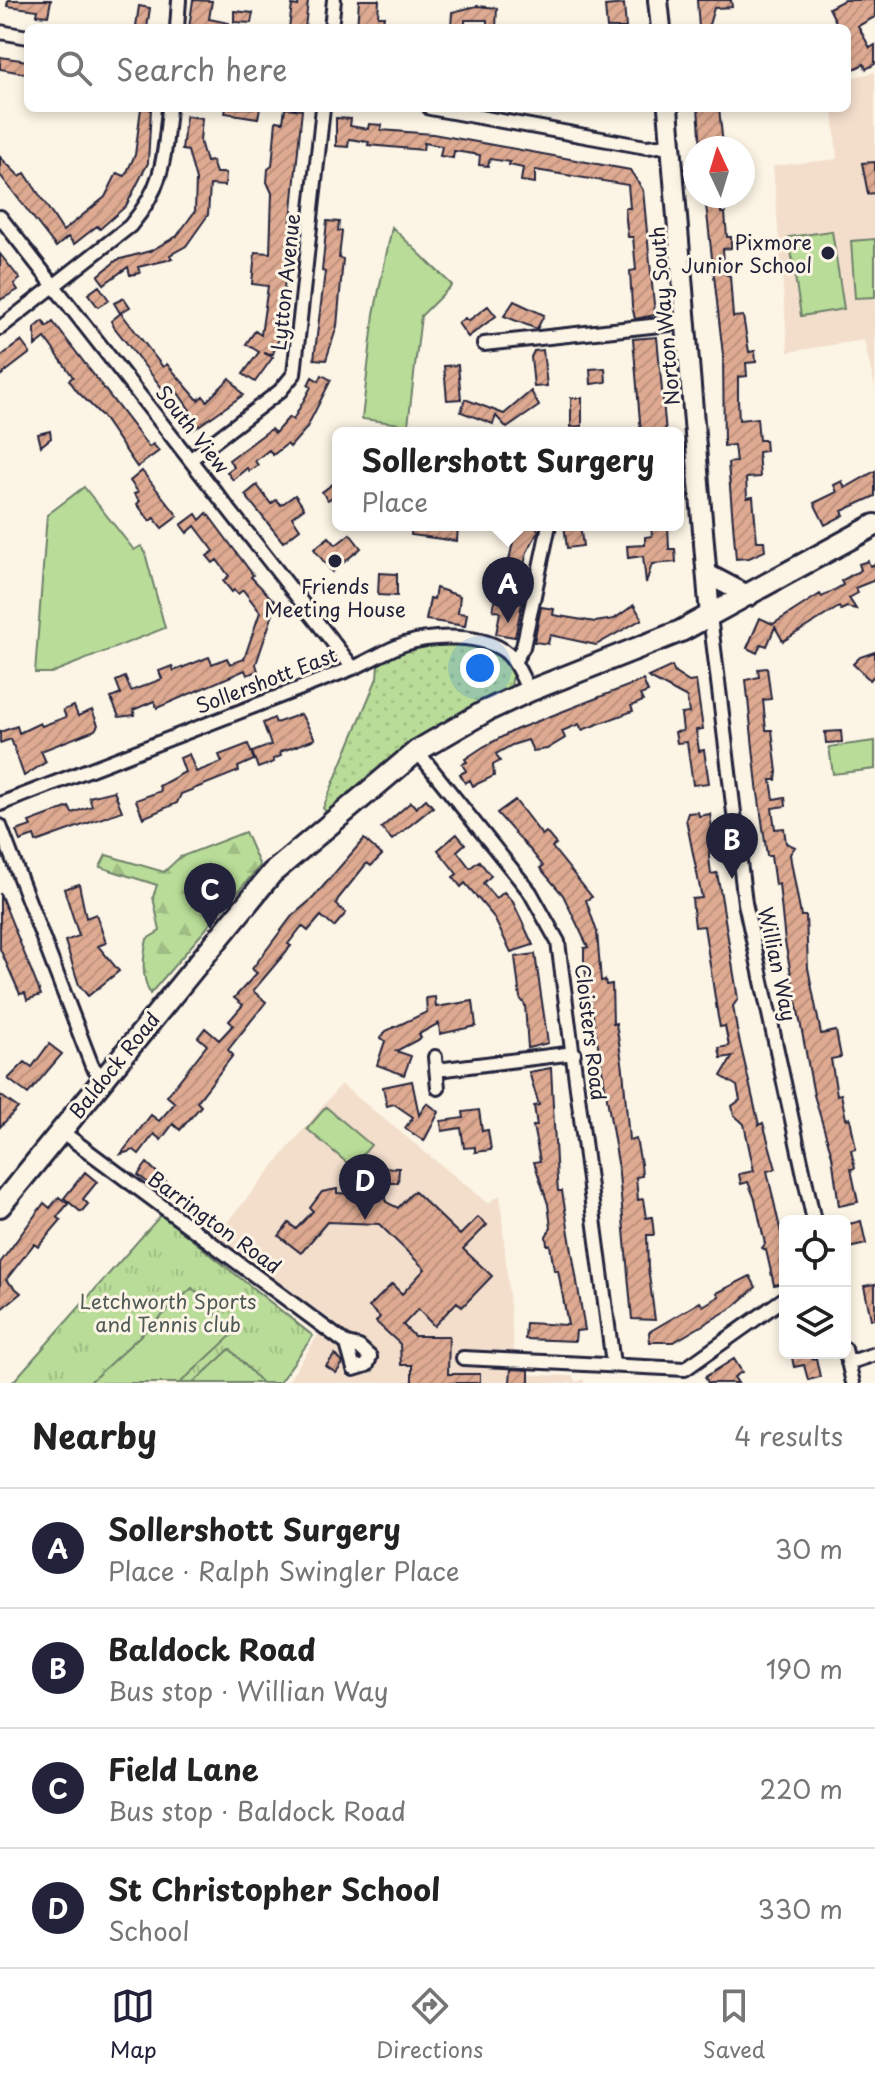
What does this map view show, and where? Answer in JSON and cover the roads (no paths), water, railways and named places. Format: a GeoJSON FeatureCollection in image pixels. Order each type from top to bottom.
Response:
{"type":"FeatureCollection","features":[{"type":"Feature","properties":{"kind":"main road","name":"Baldock Road"},"geometry":{"type":"LineString","coordinates":[[0,1206],[272,873],[417,751],[486,711],[529,691],[710,616],[875,525]]}},
{"type":"Feature","properties":{"kind":"street"},"geometry":{"type":"LineString","coordinates":[[177,24],[179,0]]}},
{"type":"Feature","properties":{"kind":"street"},"geometry":{"type":"LineString","coordinates":[[331,24],[334,0]]}},
{"type":"Feature","properties":{"kind":"street"},"geometry":{"type":"LineString","coordinates":[[658,0],[661,24]]}},
{"type":"Feature","properties":{"kind":"street"},"geometry":{"type":"LineString","coordinates":[[0,32],[24,36]]}},
{"type":"Feature","properties":{"kind":"street"},"geometry":{"type":"LineString","coordinates":[[0,328],[130,226],[154,195],[164,161],[169,112]]}},
{"type":"Feature","properties":{"kind":"street","name":"Lytton Avenue"},"geometry":{"type":"LineString","coordinates":[[191,459],[280,391],[294,374],[323,112]]}},
{"type":"Feature","properties":{"kind":"street"},"geometry":{"type":"LineString","coordinates":[[469,112],[646,147],[672,145]]}},
{"type":"Feature","properties":{"kind":"street","name":"Norton Way South"},"geometry":{"type":"LineString","coordinates":[[668,112],[710,616]]}},
{"type":"Feature","properties":{"kind":"street","name":"South View"},"geometry":{"type":"LineString","coordinates":[[0,217],[353,668]]}},
{"type":"Feature","properties":{"kind":"street"},"geometry":{"type":"LineString","coordinates":[[484,344],[688,322]]}},
{"type":"Feature","properties":{"kind":"street"},"geometry":{"type":"LineString","coordinates":[[500,326],[501,342]]}},
{"type":"Feature","properties":{"kind":"street"},"geometry":{"type":"LineString","coordinates":[[529,691],[514,662],[523,647],[548,531]]}},
{"type":"Feature","properties":{"kind":"street"},"geometry":{"type":"LineString","coordinates":[[707,574],[749,596]]}},
{"type":"Feature","properties":{"kind":"street","name":"Willian Way"},"geometry":{"type":"LineString","coordinates":[[710,616],[745,903],[813,1215]]}},
{"type":"Feature","properties":{"kind":"street","name":"Sollershott East"},"geometry":{"type":"LineString","coordinates":[[0,804],[353,668],[402,645],[427,639],[482,643],[502,650],[514,662]]}},
{"type":"Feature","properties":{"kind":"street","name":"Cloisters Road"},"geometry":{"type":"LineString","coordinates":[[417,751],[518,876],[551,925],[563,962],[613,1364]]}},
{"type":"Feature","properties":{"kind":"street"},"geometry":{"type":"LineString","coordinates":[[0,826],[92,1066],[103,1078]]}},
{"type":"Feature","properties":{"kind":"street"},"geometry":{"type":"LineString","coordinates":[[438,1088],[436,1063],[574,1053]]}},
{"type":"Feature","properties":{"kind":"street","name":"Barrington Road"},"geometry":{"type":"LineString","coordinates":[[61,1131],[347,1344]]}},
{"type":"Feature","properties":{"kind":"street"},"geometry":{"type":"LineString","coordinates":[[463,1358],[685,1369],[779,1302]]}},
{"type":"Feature","properties":{"kind":"street"},"geometry":{"type":"LineString","coordinates":[[848,1363],[875,1354]]}},
{"type":"Feature","properties":{"kind":"street"},"geometry":{"type":"LineString","coordinates":[[847,1359],[853,1383]]}},
{"type":"Feature","properties":{"kind":"place","name":"Pixmore Junior School"},"geometry":{"type":"Point","coordinates":[828,253]}},
{"type":"Feature","properties":{"kind":"place","name":"Friends Meeting House"},"geometry":{"type":"Point","coordinates":[335,561]}},
{"type":"Feature","properties":{"kind":"place","name":"Sollershott Surgery"},"geometry":{"type":"Point","coordinates":[508,623]}},
{"type":"Feature","properties":{"kind":"place","name":"Baldock Road"},"geometry":{"type":"Point","coordinates":[732,879]}},
{"type":"Feature","properties":{"kind":"place","name":"Field Lane"},"geometry":{"type":"Point","coordinates":[210,929]}},
{"type":"Feature","properties":{"kind":"place","name":"St Christopher School"},"geometry":{"type":"Point","coordinates":[365,1220]}},
{"type":"Feature","properties":{"kind":"park label","name":"Letchworth Sports and Tennis club"},"geometry":{"type":"Point","coordinates":[168,1312]}}]}
